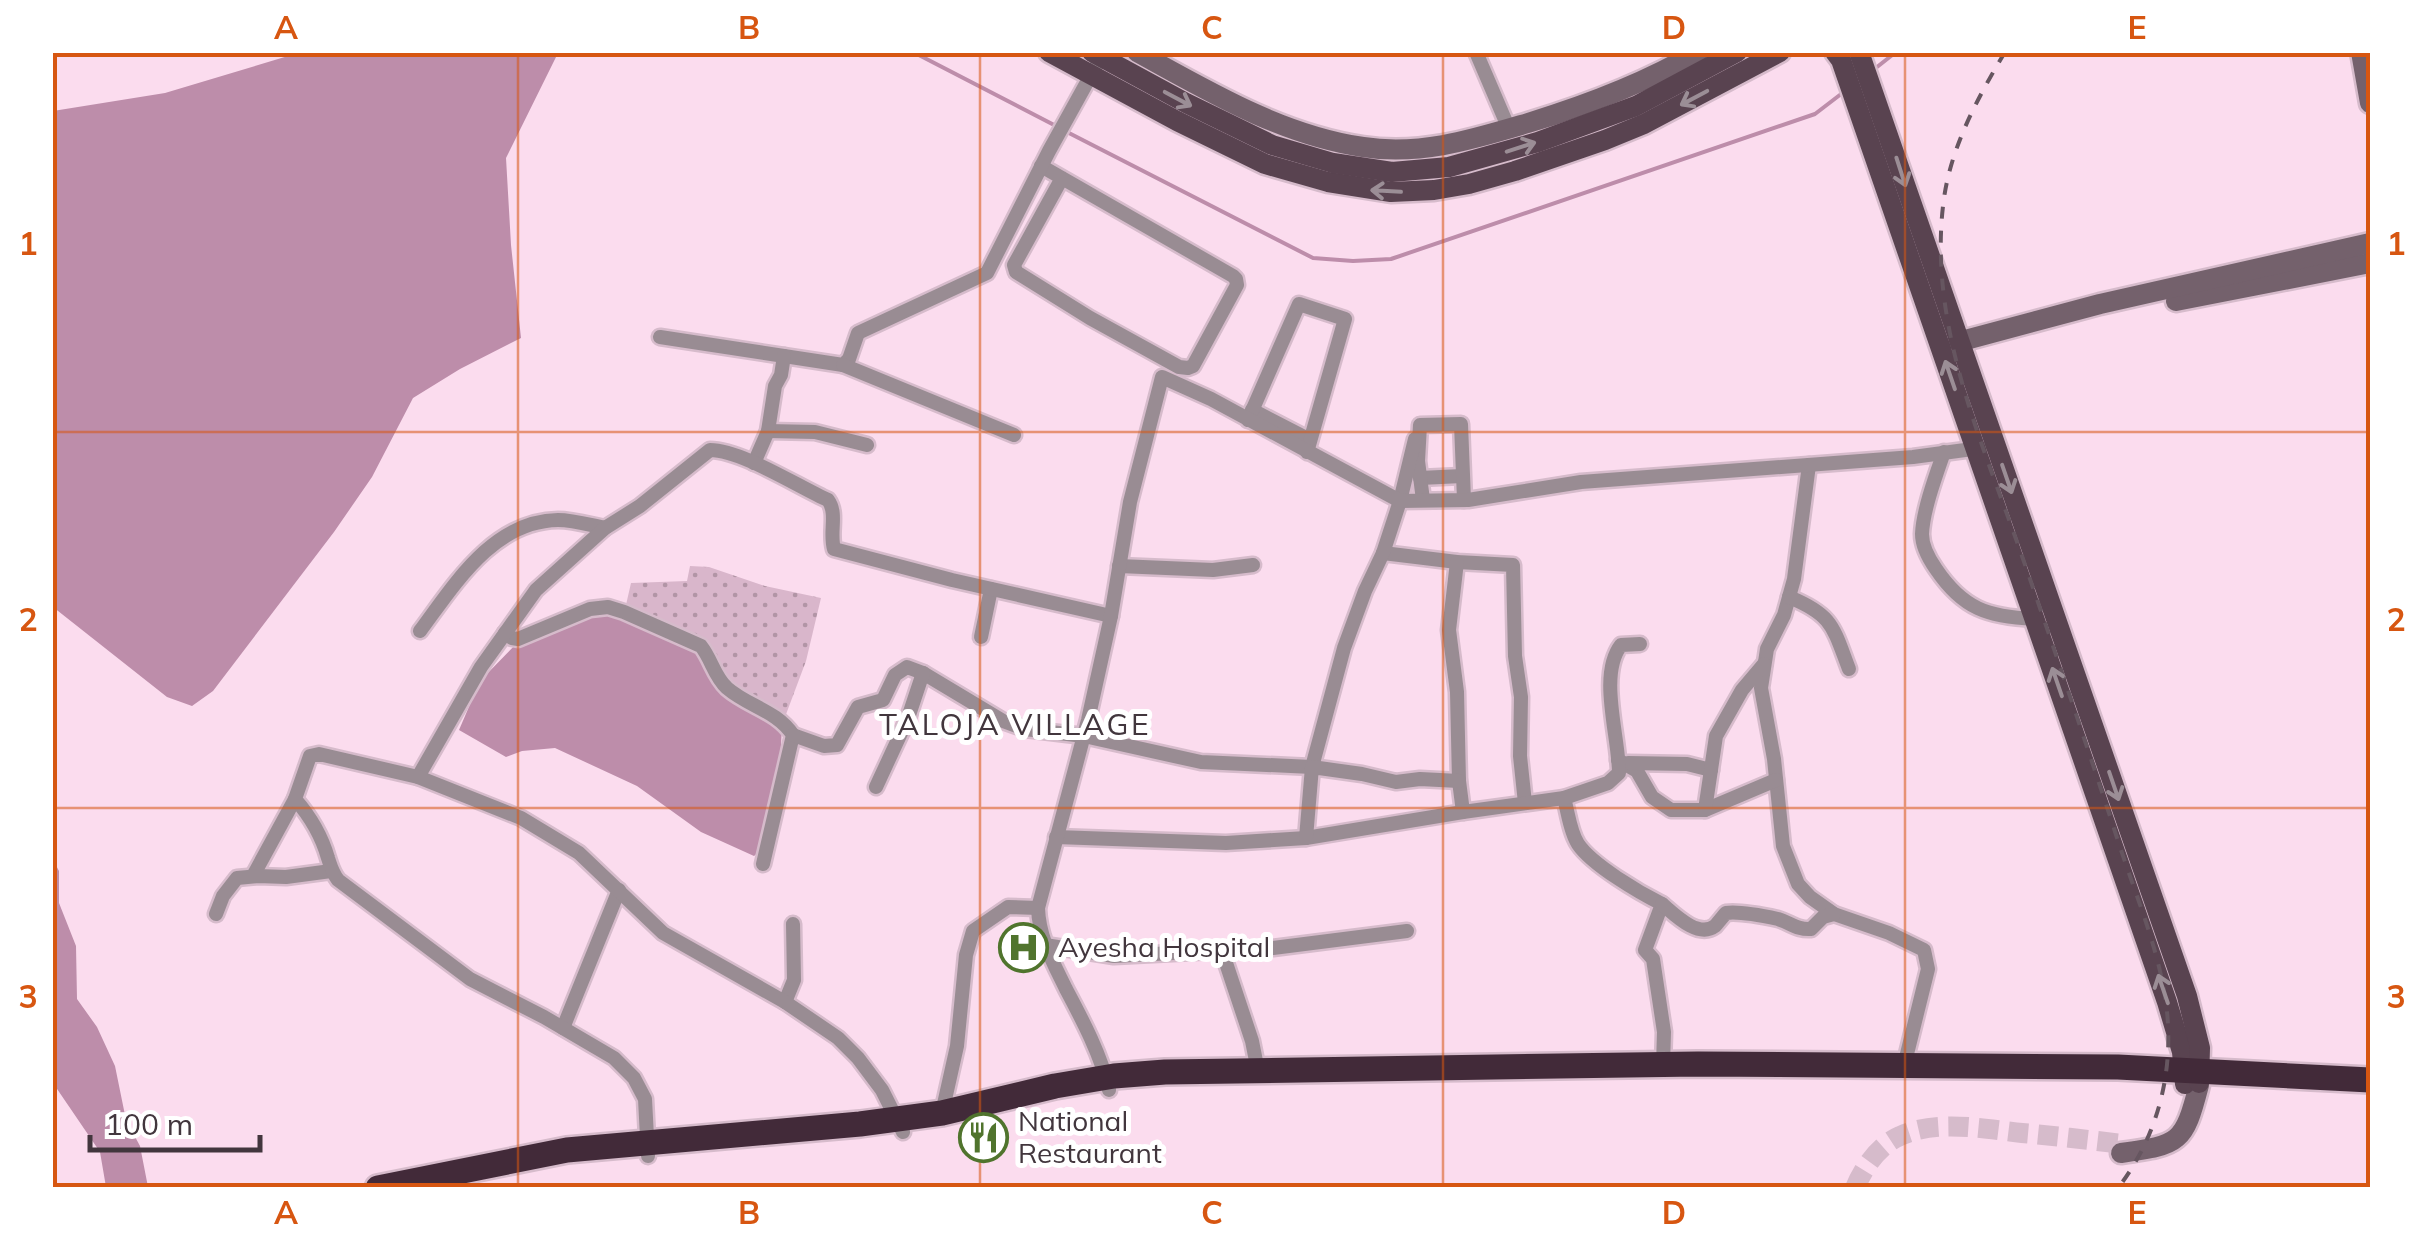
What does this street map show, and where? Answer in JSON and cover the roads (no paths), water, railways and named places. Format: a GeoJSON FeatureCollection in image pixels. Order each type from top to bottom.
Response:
{"type":"FeatureCollection","features":[{"type":"Feature","properties":{"kind":"highway"},"geometry":{"type":"LineString","coordinates":[[447,1188],[647,1149],[823,1128],[901,1126],[1166,1072],[1663,1065],[2118,1067],[2370,1094]]}},
{"type":"Feature","properties":{"kind":"highway"},"geometry":{"type":"LineString","coordinates":[[901,1126],[1055,1086],[1108,1084],[1698,1078],[2370,1080]]}},
{"type":"Feature","properties":{"kind":"highway"},"geometry":{"type":"LineString","coordinates":[[378,1188],[567,1150],[647,1149]]}},
{"type":"Feature","properties":{"kind":"main road"},"geometry":{"type":"LineString","coordinates":[[1049,52],[1272,145],[1357,168],[1412,172],[1480,160],[1598,121],[1636,106],[1737,52]]}},
{"type":"Feature","properties":{"kind":"main road"},"geometry":{"type":"LineString","coordinates":[[1092,69],[1206,136],[1265,164],[1353,188],[1412,192],[1469,184],[1516,171],[1624,133],[1780,52]]}},
{"type":"Feature","properties":{"kind":"main road"},"geometry":{"type":"LineString","coordinates":[[1836,52],[1859,75],[1961,348],[2034,619],[2192,1077]]}},
{"type":"Feature","properties":{"kind":"main road"},"geometry":{"type":"LineString","coordinates":[[1859,75],[1985,446],[2186,996],[2200,1048],[2192,1077]]}},
{"type":"Feature","properties":{"kind":"street"},"geometry":{"type":"LineString","coordinates":[[1137,52],[1252,113],[1341,143],[1392,150],[1460,143],[1574,109],[1698,52]]}},
{"type":"Feature","properties":{"kind":"street"},"geometry":{"type":"LineString","coordinates":[[1476,52],[1509,128]]}},
{"type":"Feature","properties":{"kind":"street"},"geometry":{"type":"LineString","coordinates":[[2361,52],[2370,103]]}},
{"type":"Feature","properties":{"kind":"street"},"geometry":{"type":"LineString","coordinates":[[843,365],[858,333],[987,273],[1092,69]]}},
{"type":"Feature","properties":{"kind":"street"},"geometry":{"type":"LineString","coordinates":[[1041,166],[1062,178],[1236,279],[1237,285],[1192,366],[1180,367],[1016,272],[1014,266],[1062,178]]}},
{"type":"Feature","properties":{"kind":"street"},"geometry":{"type":"LineString","coordinates":[[1961,348],[2100,304],[2370,243]]}},
{"type":"Feature","properties":{"kind":"street"},"geometry":{"type":"LineString","coordinates":[[1961,348],[2370,263]]}},
{"type":"Feature","properties":{"kind":"street"},"geometry":{"type":"LineString","coordinates":[[1250,415],[1299,304],[1345,319],[1308,446]]}},
{"type":"Feature","properties":{"kind":"street"},"geometry":{"type":"LineString","coordinates":[[660,337],[843,365],[1014,434]]}},
{"type":"Feature","properties":{"kind":"street"},"geometry":{"type":"LineString","coordinates":[[754,463],[768,432],[784,356]]}},
{"type":"Feature","properties":{"kind":"street"},"geometry":{"type":"LineString","coordinates":[[1108,1084],[1045,946],[1038,927],[1038,908],[1084,736],[1111,616],[1130,502],[1162,377],[1250,415],[1400,501],[1464,500],[1581,482],[1913,457],[1985,446]]}},
{"type":"Feature","properties":{"kind":"street"},"geometry":{"type":"LineString","coordinates":[[1423,500],[1418,461],[1420,426],[1462,424],[1464,500]]}},
{"type":"Feature","properties":{"kind":"street"},"geometry":{"type":"LineString","coordinates":[[768,432],[815,432],[868,445]]}},
{"type":"Feature","properties":{"kind":"street"},"geometry":{"type":"LineString","coordinates":[[1306,838],[1312,767],[1344,648],[1383,553],[1415,439]]}},
{"type":"Feature","properties":{"kind":"street"},"geometry":{"type":"LineString","coordinates":[[418,778],[481,667],[536,590],[605,528],[640,506],[710,450],[722,450],[754,463],[828,500],[834,508],[834,549],[1111,616]]}},
{"type":"Feature","properties":{"kind":"street"},"geometry":{"type":"LineString","coordinates":[[1944,452],[1922,535],[1927,556],[1950,589],[1968,604],[2004,618],[2034,619]]}},
{"type":"Feature","properties":{"kind":"street"},"geometry":{"type":"LineString","coordinates":[[1809,465],[1794,579],[1784,614],[1767,649],[1761,688],[1783,846],[1798,884],[1810,897],[1834,914],[1889,932],[1924,950],[1928,969],[1904,1066]]}},
{"type":"Feature","properties":{"kind":"street"},"geometry":{"type":"LineString","coordinates":[[1420,478],[1462,476]]}},
{"type":"Feature","properties":{"kind":"street"},"geometry":{"type":"LineString","coordinates":[[420,630],[479,557],[506,534],[540,521],[563,520],[605,528]]}},
{"type":"Feature","properties":{"kind":"street"},"geometry":{"type":"LineString","coordinates":[[1383,553],[1513,565],[1525,804]]}},
{"type":"Feature","properties":{"kind":"street"},"geometry":{"type":"LineString","coordinates":[[1457,562],[1450,630],[1463,812]]}},
{"type":"Feature","properties":{"kind":"street"},"geometry":{"type":"LineString","coordinates":[[1118,566],[1213,570],[1253,565]]}},
{"type":"Feature","properties":{"kind":"street"},"geometry":{"type":"LineString","coordinates":[[981,638],[991,589]]}},
{"type":"Feature","properties":{"kind":"street"},"geometry":{"type":"LineString","coordinates":[[1789,597],[1813,607],[1833,626],[1848,669]]}},
{"type":"Feature","properties":{"kind":"street"},"geometry":{"type":"LineString","coordinates":[[505,633],[518,639],[590,608],[608,607],[624,612],[701,646],[718,679],[738,696],[784,722],[793,735],[824,746],[837,745],[858,707],[884,700],[895,675],[908,666],[1026,729],[1084,736],[1201,762],[1312,767],[1396,782],[1459,781]]}},
{"type":"Feature","properties":{"kind":"street"},"geometry":{"type":"LineString","coordinates":[[1056,837],[1226,843],[1306,838],[1564,798],[1594,789],[1616,778],[1621,762],[1610,689],[1612,656],[1620,644],[1640,644]]}},
{"type":"Feature","properties":{"kind":"street"},"geometry":{"type":"LineString","coordinates":[[1706,810],[1716,736],[1742,690],[1765,663]]}},
{"type":"Feature","properties":{"kind":"street"},"geometry":{"type":"LineString","coordinates":[[876,787],[908,718],[923,673]]}},
{"type":"Feature","properties":{"kind":"street"},"geometry":{"type":"LineString","coordinates":[[764,864],[793,735]]}},
{"type":"Feature","properties":{"kind":"street"},"geometry":{"type":"LineString","coordinates":[[253,876],[314,754],[418,778],[522,818],[579,853],[663,933],[785,1002],[838,1038],[882,1090],[901,1126]]}},
{"type":"Feature","properties":{"kind":"street"},"geometry":{"type":"LineString","coordinates":[[1621,762],[1687,764],[1711,770]]}},
{"type":"Feature","properties":{"kind":"street"},"geometry":{"type":"LineString","coordinates":[[1621,762],[1637,771],[1652,797],[1671,810],[1706,810],[1776,780]]}},
{"type":"Feature","properties":{"kind":"street"},"geometry":{"type":"LineString","coordinates":[[1564,798],[1577,842],[1587,853],[1686,924],[1706,930],[1716,926],[1726,913],[1740,912],[1776,918],[1799,930],[1811,930],[1823,917],[1834,914]]}},
{"type":"Feature","properties":{"kind":"street"},"geometry":{"type":"LineString","coordinates":[[294,800],[313,825],[338,880],[470,980],[614,1058],[634,1078],[645,1099],[647,1149]]}},
{"type":"Feature","properties":{"kind":"street"},"geometry":{"type":"LineString","coordinates":[[216,914],[223,896],[237,878],[286,878],[332,871]]}},
{"type":"Feature","properties":{"kind":"street"},"geometry":{"type":"LineString","coordinates":[[563,1028],[619,890]]}},
{"type":"Feature","properties":{"kind":"street"},"geometry":{"type":"LineString","coordinates":[[1662,904],[1645,950],[1653,959],[1664,1032],[1663,1065]]}},
{"type":"Feature","properties":{"kind":"street"},"geometry":{"type":"LineString","coordinates":[[942,1113],[957,1046],[966,955],[973,931],[1008,907],[1038,908]]}},
{"type":"Feature","properties":{"kind":"street"},"geometry":{"type":"LineString","coordinates":[[785,1002],[794,980],[793,924]]}},
{"type":"Feature","properties":{"kind":"street"},"geometry":{"type":"LineString","coordinates":[[1045,946],[1114,956],[1274,948],[1407,932]]}},
{"type":"Feature","properties":{"kind":"street"},"geometry":{"type":"LineString","coordinates":[[1222,950],[1258,1071]]}},
{"type":"Feature","properties":{"kind":"street"},"geometry":{"type":"LineString","coordinates":[[2122,1148],[2159,1148],[2173,1142],[2185,1130],[2192,1077]]}},
{"type":"Feature","properties":{"kind":"waterway"},"geometry":{"type":"LineString","coordinates":[[913,52],[1058,127]]}},
{"type":"Feature","properties":{"kind":"waterway"},"geometry":{"type":"LineString","coordinates":[[1872,71],[1896,52]]}},
{"type":"Feature","properties":{"kind":"waterway"},"geometry":{"type":"LineString","coordinates":[[1067,132],[1313,258],[1391,259],[1815,114],[1845,91]]}},
{"type":"Feature","properties":{"kind":"tunnel"},"geometry":{"type":"LineString","coordinates":[[1855,1188],[1867,1165],[1885,1145],[1929,1128],[1976,1128],[2123,1144]]}},
{"type":"Feature","properties":{"kind":"railway"},"geometry":{"type":"LineString","coordinates":[[2005,52],[1975,107],[1951,165],[1943,206],[1944,296],[1976,428],[2072,703],[2162,980],[2168,1025],[2163,1090],[2141,1151],[2118,1188]]}},
{"type":"Feature","properties":{"kind":"place","name":"Ayesha Hospital"},"geometry":{"type":"Point","coordinates":[1023,947]}},
{"type":"Feature","properties":{"kind":"place","name":"National Restaurant"},"geometry":{"type":"Point","coordinates":[983,1137]}},
{"type":"Feature","properties":{"kind":"district","name":"TALOJA VILLAGE"},"geometry":{"type":"Point","coordinates":[1015,725]}}]}
